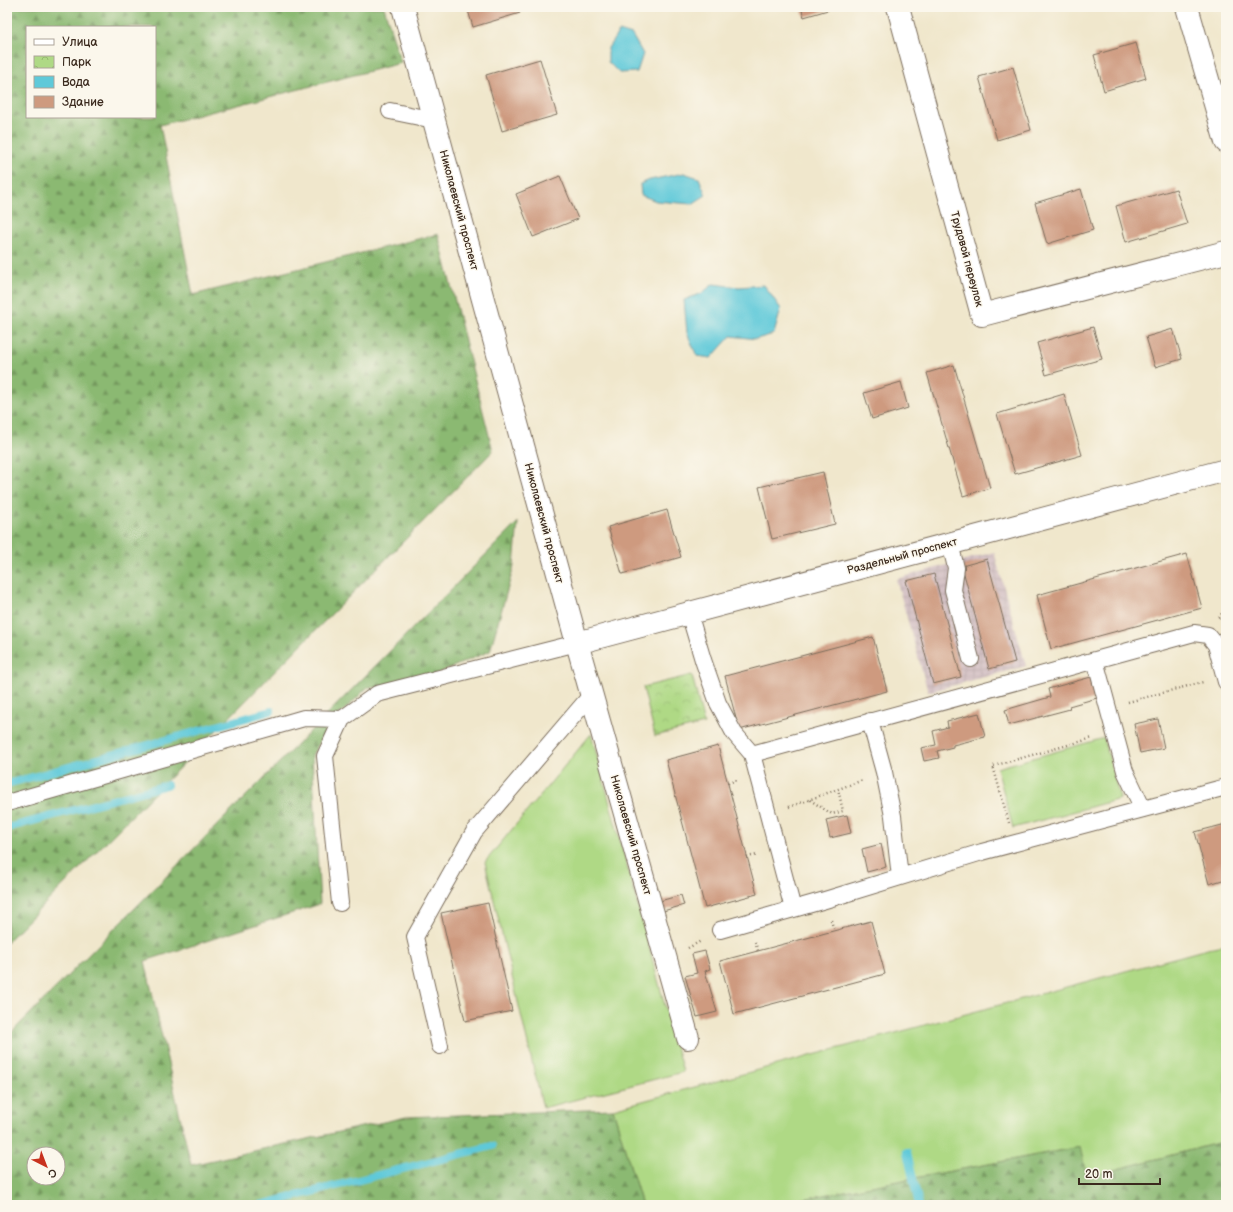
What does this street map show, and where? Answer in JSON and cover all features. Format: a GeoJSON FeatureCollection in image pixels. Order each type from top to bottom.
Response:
{"type":"FeatureCollection","features":[{"type":"Feature","properties":{"kind":"street","name":"Николаевский проспект"},"geometry":{"type":"LineString","coordinates":[[403,7],[577,643],[688,1038]]}},
{"type":"Feature","properties":{"kind":"street","name":"Трудовой переулок"},"geometry":{"type":"LineString","coordinates":[[898,7],[982,315],[1226,252]]}},
{"type":"Feature","properties":{"kind":"street"},"geometry":{"type":"LineString","coordinates":[[1187,7],[1226,142]]}},
{"type":"Feature","properties":{"kind":"street","name":"Раздельный проспект"},"geometry":{"type":"LineString","coordinates":[[577,643],[1226,470]]}},
{"type":"Feature","properties":{"kind":"lane"},"geometry":{"type":"LineString","coordinates":[[390,111],[434,120]]}},
{"type":"Feature","properties":{"kind":"lane"},"geometry":{"type":"LineString","coordinates":[[950,544],[956,568],[953,590],[971,659]]}},
{"type":"Feature","properties":{"kind":"lane"},"geometry":{"type":"LineString","coordinates":[[689,613],[718,703],[734,733],[752,754],[793,909]]}},
{"type":"Feature","properties":{"kind":"lane"},"geometry":{"type":"LineString","coordinates":[[752,754],[1194,633],[1208,635],[1216,645],[1225,679]]}},
{"type":"Feature","properties":{"kind":"lane"},"geometry":{"type":"LineString","coordinates":[[340,904],[325,756],[342,719],[376,694],[577,643]]}},
{"type":"Feature","properties":{"kind":"lane"},"geometry":{"type":"LineString","coordinates":[[1095,660],[1125,771],[1143,809]]}},
{"type":"Feature","properties":{"kind":"lane"},"geometry":{"type":"LineString","coordinates":[[440,1046],[415,937],[474,832],[592,694]]}},
{"type":"Feature","properties":{"kind":"lane"},"geometry":{"type":"LineString","coordinates":[[7,803],[304,718],[342,719]]}},
{"type":"Feature","properties":{"kind":"lane"},"geometry":{"type":"LineString","coordinates":[[870,721],[884,772],[893,816],[900,877]]}},
{"type":"Feature","properties":{"kind":"lane"},"geometry":{"type":"LineString","coordinates":[[720,930],[1014,843],[1226,787]]}},
{"type":"Feature","properties":{"kind":"path"},"geometry":{"type":"LineString","coordinates":[[1108,708],[1225,679]]}},
{"type":"Feature","properties":{"kind":"path"},"geometry":{"type":"LineString","coordinates":[[1014,843],[993,766],[1114,732]]}},
{"type":"Feature","properties":{"kind":"path"},"geometry":{"type":"LineString","coordinates":[[768,815],[884,772]]}},
{"type":"Feature","properties":{"kind":"path"},"geometry":{"type":"LineString","coordinates":[[810,800],[832,814],[843,812],[838,789]]}},
{"type":"Feature","properties":{"kind":"path"},"geometry":{"type":"LineString","coordinates":[[665,956],[692,946],[720,930]]}},
{"type":"Feature","properties":{"kind":"shaded area"},"geometry":{"type":"Polygon","coordinates":[[[994,552],[1026,666],[928,692],[896,579],[994,552]]]}},
{"type":"Feature","properties":{"kind":"green space"},"geometry":{"type":"Polygon","coordinates":[[[7,7],[384,7],[401,63],[160,125],[193,295],[438,234],[493,451],[7,942],[7,7]]]}},
{"type":"Feature","properties":{"kind":"green space"},"geometry":{"type":"Polygon","coordinates":[[[518,522],[514,566],[490,651],[403,688],[368,687],[331,723],[312,755],[320,904],[145,961],[191,1165],[406,1117],[613,1109],[642,1205],[7,1205],[7,1037],[518,522]]]}},
{"type":"Feature","properties":{"kind":"green space"},"geometry":{"type":"Polygon","coordinates":[[[692,675],[704,724],[655,736],[643,687],[692,675]]]}},
{"type":"Feature","properties":{"kind":"green space"},"geometry":{"type":"Polygon","coordinates":[[[591,734],[683,1072],[543,1108],[485,862],[591,734]]]}},
{"type":"Feature","properties":{"kind":"green space"},"geometry":{"type":"Polygon","coordinates":[[[1104,738],[1120,799],[1013,828],[997,768],[1104,738]]]}},
{"type":"Feature","properties":{"kind":"green space"},"geometry":{"type":"Polygon","coordinates":[[[1226,944],[1226,1141],[1087,1177],[1079,1147],[771,1205],[642,1205],[613,1109],[1226,944]]]}},
{"type":"Feature","properties":{"kind":"green space"},"geometry":{"type":"Polygon","coordinates":[[[1226,1141],[1226,1205],[771,1205],[1080,1147],[1087,1177],[1226,1141]]]}},
{"type":"Feature","properties":{"kind":"water"},"geometry":{"type":"Polygon","coordinates":[[[619,31],[632,35],[643,54],[637,72],[619,73],[608,62],[608,48],[619,31]]]}},
{"type":"Feature","properties":{"kind":"water"},"geometry":{"type":"Polygon","coordinates":[[[684,173],[699,178],[706,195],[692,204],[656,201],[641,195],[640,184],[650,180],[684,173]]]}},
{"type":"Feature","properties":{"kind":"water"},"geometry":{"type":"Polygon","coordinates":[[[713,284],[739,287],[764,285],[781,309],[774,334],[756,339],[731,336],[711,358],[697,356],[687,333],[684,300],[702,293],[713,284]]]}},
{"type":"Feature","properties":{"kind":"building"},"geometry":{"type":"Polygon","coordinates":[[[467,7],[518,7],[520,13],[473,27],[467,7]]]}},
{"type":"Feature","properties":{"kind":"building"},"geometry":{"type":"Polygon","coordinates":[[[801,7],[838,7],[804,17],[801,7]]]}},
{"type":"Feature","properties":{"kind":"building"},"geometry":{"type":"Polygon","coordinates":[[[1136,43],[1146,78],[1104,91],[1094,55],[1136,43]]]}},
{"type":"Feature","properties":{"kind":"building"},"geometry":{"type":"Polygon","coordinates":[[[540,59],[557,115],[502,131],[486,75],[540,59]]]}},
{"type":"Feature","properties":{"kind":"building"},"geometry":{"type":"Polygon","coordinates":[[[1013,67],[1031,130],[997,140],[979,77],[1013,67]]]}},
{"type":"Feature","properties":{"kind":"building"},"geometry":{"type":"Polygon","coordinates":[[[560,176],[578,219],[533,237],[516,194],[560,176]]]}},
{"type":"Feature","properties":{"kind":"building"},"geometry":{"type":"Polygon","coordinates":[[[1081,189],[1093,230],[1047,244],[1035,203],[1081,189]]]}},
{"type":"Feature","properties":{"kind":"building"},"geometry":{"type":"Polygon","coordinates":[[[1176,189],[1187,224],[1126,242],[1116,206],[1176,189]]]}},
{"type":"Feature","properties":{"kind":"building"},"geometry":{"type":"Polygon","coordinates":[[[1093,327],[1102,359],[1046,375],[1037,343],[1093,327]]]}},
{"type":"Feature","properties":{"kind":"building"},"geometry":{"type":"Polygon","coordinates":[[[1173,329],[1182,359],[1155,367],[1146,337],[1173,329]]]}},
{"type":"Feature","properties":{"kind":"building"},"geometry":{"type":"Polygon","coordinates":[[[954,365],[990,488],[963,496],[927,373],[954,365]]]}},
{"type":"Feature","properties":{"kind":"building"},"geometry":{"type":"Polygon","coordinates":[[[901,382],[908,408],[872,419],[864,393],[901,382]]]}},
{"type":"Feature","properties":{"kind":"building"},"geometry":{"type":"Polygon","coordinates":[[[1064,394],[1082,455],[1015,474],[997,414],[1064,394]]]}},
{"type":"Feature","properties":{"kind":"building"},"geometry":{"type":"Polygon","coordinates":[[[823,472],[835,524],[772,539],[759,487],[823,472]]]}},
{"type":"Feature","properties":{"kind":"building"},"geometry":{"type":"Polygon","coordinates":[[[667,510],[681,557],[622,574],[608,527],[667,510]]]}},
{"type":"Feature","properties":{"kind":"building"},"geometry":{"type":"Polygon","coordinates":[[[1187,554],[1202,608],[1051,649],[1037,595],[1187,554]]]}},
{"type":"Feature","properties":{"kind":"building"},"geometry":{"type":"Polygon","coordinates":[[[987,559],[1015,662],[989,669],[962,566],[987,559]]]}},
{"type":"Feature","properties":{"kind":"building"},"geometry":{"type":"Polygon","coordinates":[[[934,574],[961,677],[933,684],[906,581],[934,574]]]}},
{"type":"Feature","properties":{"kind":"building"},"geometry":{"type":"Polygon","coordinates":[[[873,637],[887,691],[739,730],[725,676],[873,637]]]}},
{"type":"Feature","properties":{"kind":"building"},"geometry":{"type":"Polygon","coordinates":[[[1091,677],[1097,698],[1069,706],[1070,709],[1009,725],[1005,710],[1050,697],[1048,689],[1091,677]]]}},
{"type":"Feature","properties":{"kind":"building"},"geometry":{"type":"Polygon","coordinates":[[[979,713],[985,737],[953,745],[953,747],[937,751],[939,758],[924,761],[921,748],[936,745],[933,731],[948,727],[947,721],[979,713]]]}},
{"type":"Feature","properties":{"kind":"building"},"geometry":{"type":"Polygon","coordinates":[[[1158,719],[1164,748],[1140,753],[1134,724],[1158,719]]]}},
{"type":"Feature","properties":{"kind":"building"},"geometry":{"type":"Polygon","coordinates":[[[718,746],[757,894],[705,908],[666,760],[718,746]]]}},
{"type":"Feature","properties":{"kind":"building"},"geometry":{"type":"Polygon","coordinates":[[[847,815],[851,833],[830,838],[826,820],[847,815]]]}},
{"type":"Feature","properties":{"kind":"building"},"geometry":{"type":"Polygon","coordinates":[[[1226,824],[1226,879],[1209,884],[1195,832],[1226,824]]]}},
{"type":"Feature","properties":{"kind":"building"},"geometry":{"type":"Polygon","coordinates":[[[881,844],[886,867],[867,872],[862,849],[881,844]]]}},
{"type":"Feature","properties":{"kind":"building"},"geometry":{"type":"Polygon","coordinates":[[[681,895],[684,905],[663,911],[660,901],[681,895]]]}},
{"type":"Feature","properties":{"kind":"building"},"geometry":{"type":"Polygon","coordinates":[[[488,903],[512,1011],[465,1021],[441,913],[488,903]]]}},
{"type":"Feature","properties":{"kind":"building"},"geometry":{"type":"Polygon","coordinates":[[[871,921],[885,974],[734,1014],[720,961],[871,921]]]}},
{"type":"Feature","properties":{"kind":"building"},"geometry":{"type":"Polygon","coordinates":[[[705,951],[710,969],[705,971],[717,1012],[697,1017],[685,976],[697,973],[692,954],[705,951]]]}},
{"type":"Feature","properties":{"kind":"waterway"},"geometry":{"type":"LineString","coordinates":[[7,784],[271,711]]}},
{"type":"Feature","properties":{"kind":"waterway"},"geometry":{"type":"LineString","coordinates":[[7,828],[167,785]]}},
{"type":"Feature","properties":{"kind":"waterway"},"geometry":{"type":"LineString","coordinates":[[261,1205],[492,1146]]}},
{"type":"Feature","properties":{"kind":"waterway"},"geometry":{"type":"LineString","coordinates":[[907,1152],[919,1205]]}}]}
